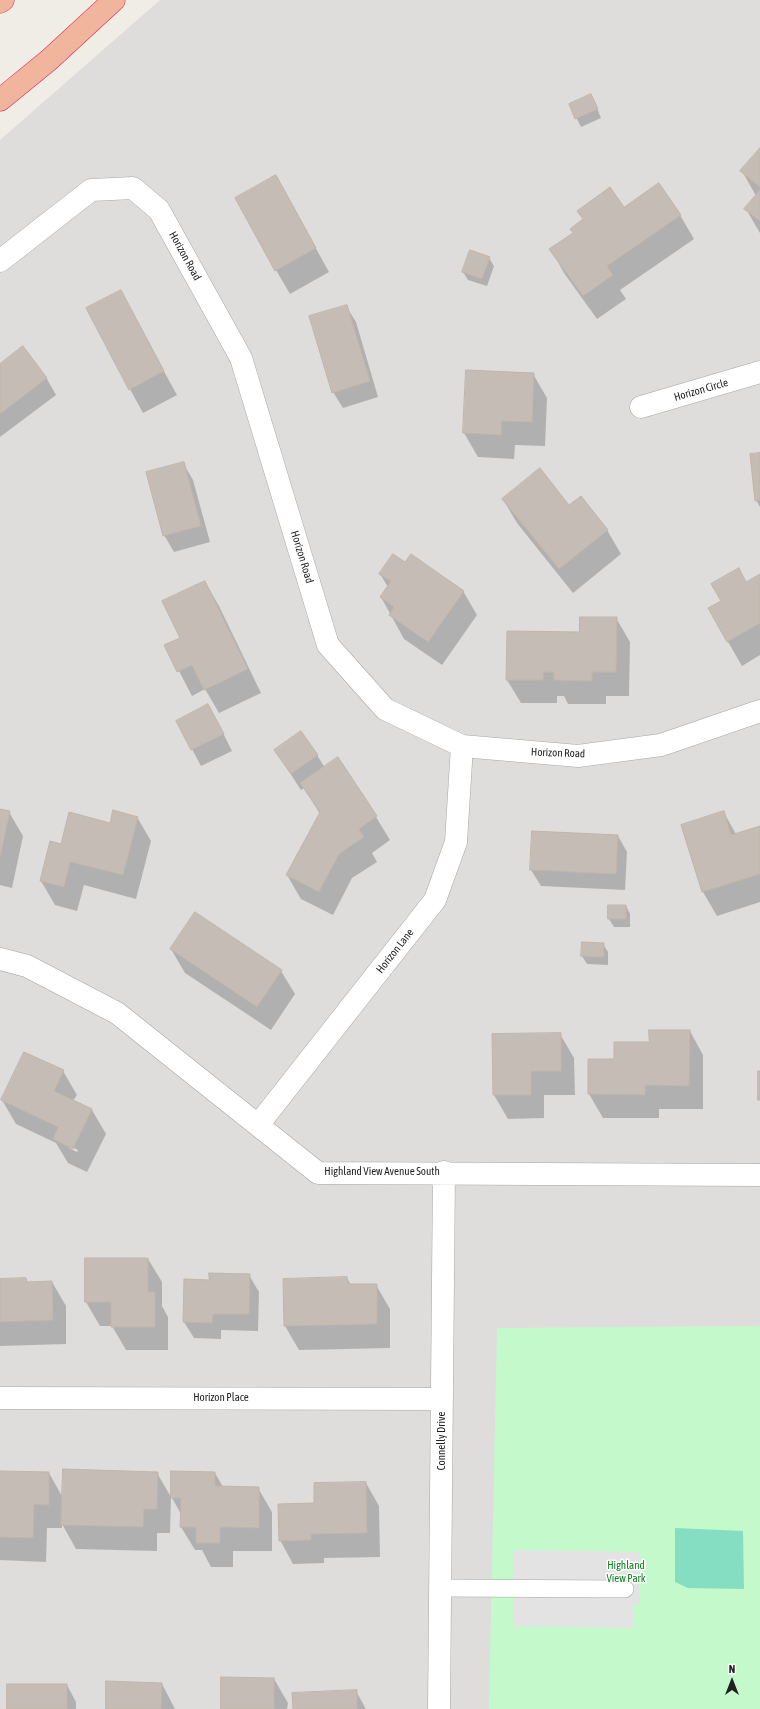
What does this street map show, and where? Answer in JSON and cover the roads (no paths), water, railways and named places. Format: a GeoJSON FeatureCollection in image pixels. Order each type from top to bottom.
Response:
{"type":"FeatureCollection","features":[{"type":"Feature","properties":{"kind":"highway"},"geometry":{"type":"LineString","coordinates":[[0,100],[49,60],[114,0]]}},
{"type":"Feature","properties":{"kind":"street","name":"Horizon Road"},"geometry":{"type":"LineString","coordinates":[[0,261],[91,190],[133,188],[159,210],[242,358],[328,645],[385,709],[462,746],[578,756],[661,745],[760,711]]}},
{"type":"Feature","properties":{"kind":"street","name":"Horizon Circle"},"geometry":{"type":"LineString","coordinates":[[641,407],[760,372]]}},
{"type":"Feature","properties":{"kind":"street","name":"Horizon Lane"},"geometry":{"type":"LineString","coordinates":[[258,1125],[435,900],[456,842],[462,746]]}},
{"type":"Feature","properties":{"kind":"street","name":"Highland View Avenue South"},"geometry":{"type":"LineString","coordinates":[[0,959],[27,966],[118,1013],[318,1173],[444,1172],[760,1175]]}},
{"type":"Feature","properties":{"kind":"street","name":"Connelly Drive"},"geometry":{"type":"LineString","coordinates":[[440,1709],[444,1172]]}},
{"type":"Feature","properties":{"kind":"street","name":"Horizon Place"},"geometry":{"type":"LineString","coordinates":[[0,1398],[442,1399]]}},
{"type":"Feature","properties":{"kind":"lane"},"geometry":{"type":"LineString","coordinates":[[440,1588],[625,1589]]}},
{"type":"Feature","properties":{"kind":"park label","name":"Highland View Park"},"geometry":{"type":"Point","coordinates":[626,1572]}}]}
